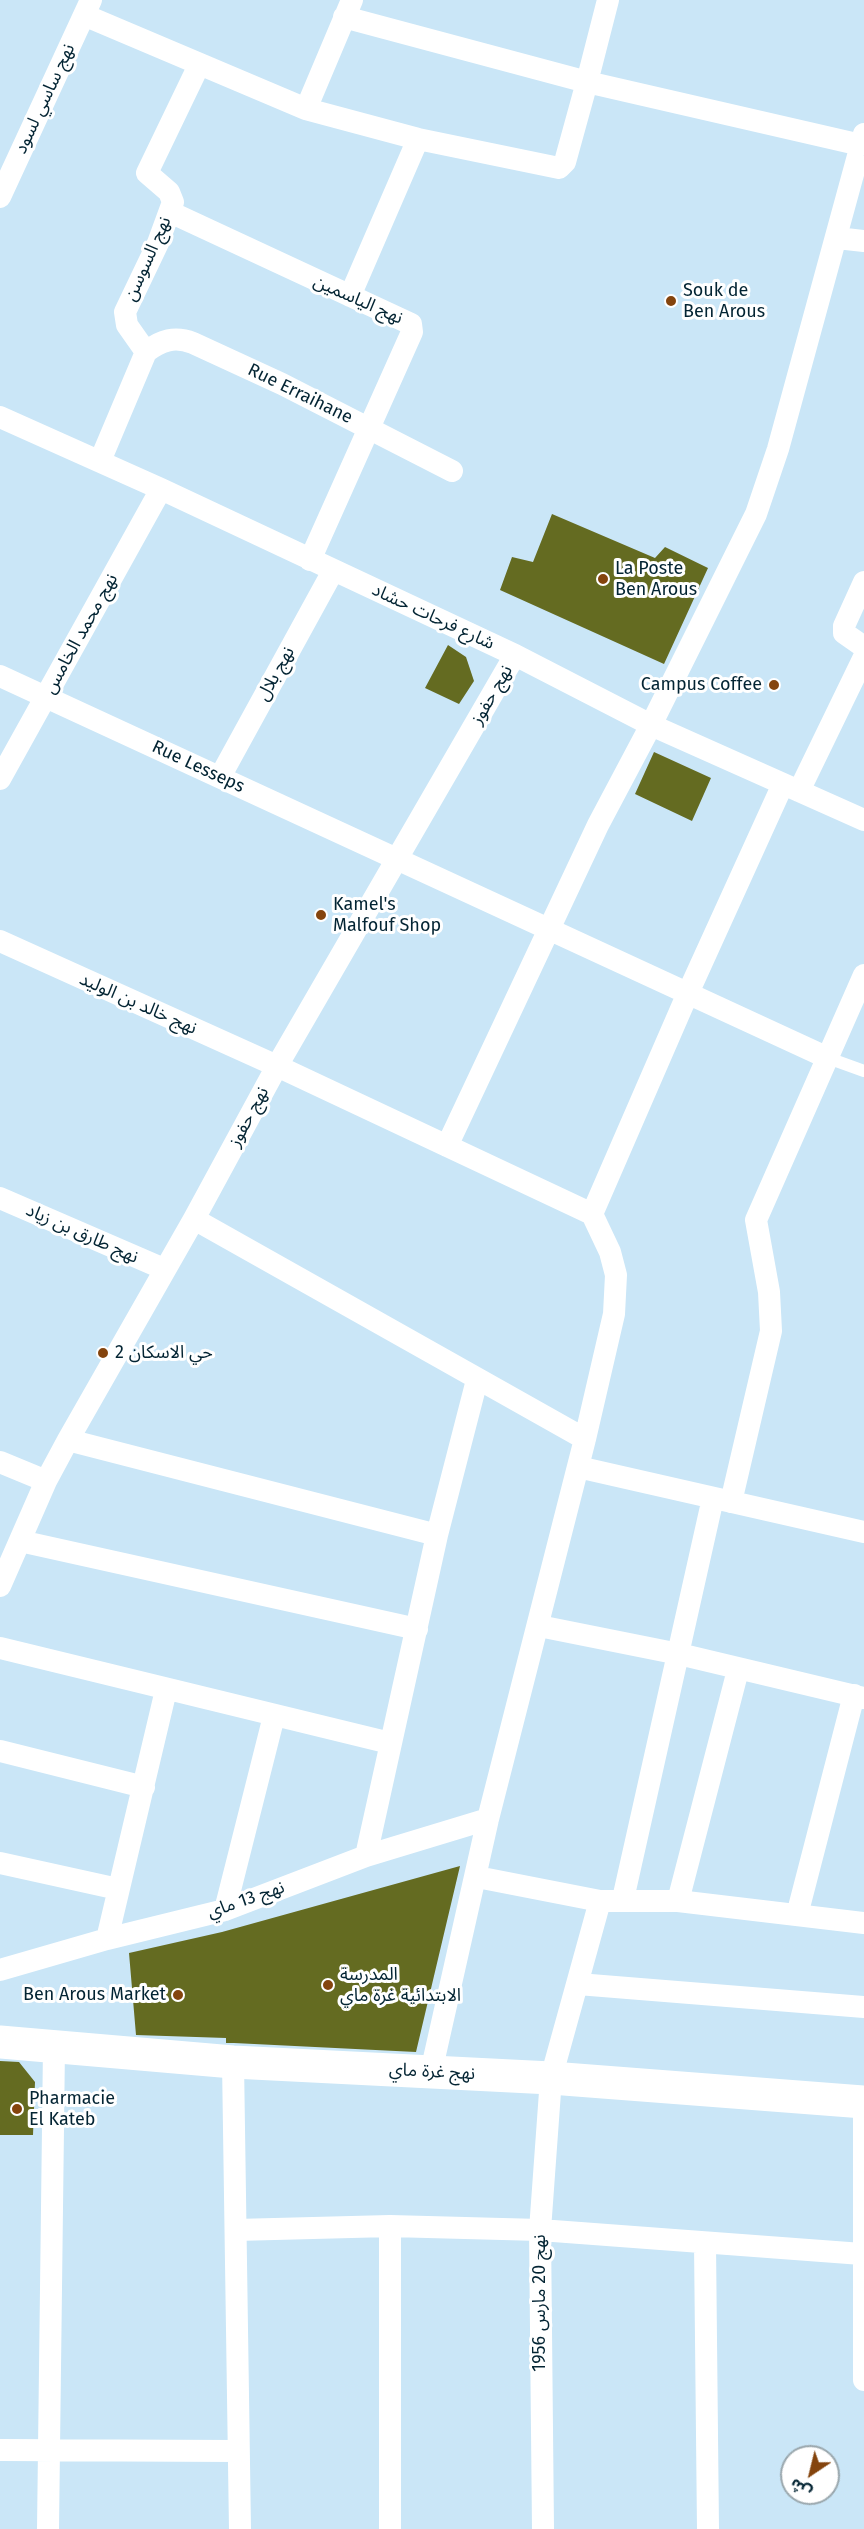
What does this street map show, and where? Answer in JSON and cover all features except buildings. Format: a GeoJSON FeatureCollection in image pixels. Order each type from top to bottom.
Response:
{"type":"FeatureCollection","features":[{"type":"Feature","properties":{"kind":"street"},"geometry":{"type":"LineString","coordinates":[[88,8],[199,65],[306,109],[418,139],[559,168],[565,162],[608,0]]}},
{"type":"Feature","properties":{"kind":"street","name":"نهج ساسي لسود"},"geometry":{"type":"LineString","coordinates":[[0,197],[6,167],[88,8]]}},
{"type":"Feature","properties":{"kind":"street"},"geometry":{"type":"LineString","coordinates":[[306,109],[348,8],[587,82],[863,139],[778,449],[756,514],[651,724],[597,825],[447,1146]]}},
{"type":"Feature","properties":{"kind":"street","name":"نهج السوسن"},"geometry":{"type":"LineString","coordinates":[[146,352],[127,325],[125,312],[173,202],[169,192],[147,173],[199,65]]}},
{"type":"Feature","properties":{"kind":"street"},"geometry":{"type":"LineString","coordinates":[[350,296],[418,139]]}},
{"type":"Feature","properties":{"kind":"street","name":"نهج الياسمين"},"geometry":{"type":"LineString","coordinates":[[170,212],[408,321],[412,327],[310,560]]}},
{"type":"Feature","properties":{"kind":"street"},"geometry":{"type":"LineString","coordinates":[[837,238],[864,241]]}},
{"type":"Feature","properties":{"kind":"street","name":"Rue Erraihane"},"geometry":{"type":"LineString","coordinates":[[146,352],[167,340],[180,338],[282,384],[452,471]]}},
{"type":"Feature","properties":{"kind":"street"},"geometry":{"type":"LineString","coordinates":[[100,461],[146,352]]}},
{"type":"Feature","properties":{"kind":"street","name":"شارع فرحات حشاد"},"geometry":{"type":"LineString","coordinates":[[0,417],[161,489],[515,655],[651,724],[864,820]]}},
{"type":"Feature","properties":{"kind":"street","name":"نهج محمد الخامس"},"geometry":{"type":"LineString","coordinates":[[0,779],[161,489]]}},
{"type":"Feature","properties":{"kind":"street","name":"نهج بلال"},"geometry":{"type":"LineString","coordinates":[[220,777],[333,571]]}},
{"type":"Feature","properties":{"kind":"street"},"geometry":{"type":"LineString","coordinates":[[864,582],[844,626],[844,633],[850,640],[864,647]]}},
{"type":"Feature","properties":{"kind":"street","name":"نهج حفوز"},"geometry":{"type":"LineString","coordinates":[[0,1587],[46,1481],[68,1440],[194,1219],[277,1066],[515,655]]}},
{"type":"Feature","properties":{"kind":"street"},"geometry":{"type":"LineString","coordinates":[[431,2072],[477,1877],[488,1819],[539,1626],[614,1314],[617,1292],[616,1275],[610,1252],[592,1214],[688,993],[791,788],[864,657]]}},
{"type":"Feature","properties":{"kind":"street","name":"Rue Lesseps"},"geometry":{"type":"LineString","coordinates":[[0,676],[48,696],[396,860],[828,1058]]}},
{"type":"Feature","properties":{"kind":"street","name":"نهج خالد بن الوليد"},"geometry":{"type":"LineString","coordinates":[[0,941],[277,1066],[592,1214]]}},
{"type":"Feature","properties":{"kind":"street"},"geometry":{"type":"LineString","coordinates":[[623,1899],[679,1654],[771,1331],[769,1292],[756,1220],[864,975]]}},
{"type":"Feature","properties":{"kind":"street","name":"نهج طارق بن زياد"},"geometry":{"type":"LineString","coordinates":[[0,1198],[164,1269]]}},
{"type":"Feature","properties":{"kind":"street"},"geometry":{"type":"LineString","coordinates":[[194,1219],[477,1380],[585,1438]]}},
{"type":"Feature","properties":{"kind":"street"},"geometry":{"type":"LineString","coordinates":[[366,1856],[437,1535],[477,1380]]}},
{"type":"Feature","properties":{"kind":"street"},"geometry":{"type":"LineString","coordinates":[[68,1440],[437,1535]]}},
{"type":"Feature","properties":{"kind":"street"},"geometry":{"type":"LineString","coordinates":[[0,1462],[46,1481]]}},
{"type":"Feature","properties":{"kind":"street"},"geometry":{"type":"LineString","coordinates":[[578,1467],[864,1532]]}},
{"type":"Feature","properties":{"kind":"street"},"geometry":{"type":"LineString","coordinates":[[20,1541],[417,1629]]}},
{"type":"Feature","properties":{"kind":"street"},"geometry":{"type":"LineString","coordinates":[[539,1626],[679,1654],[738,1670],[859,1697],[797,1915]]}},
{"type":"Feature","properties":{"kind":"street"},"geometry":{"type":"LineString","coordinates":[[0,1648],[390,1743]]}},
{"type":"Feature","properties":{"kind":"street"},"geometry":{"type":"LineString","coordinates":[[678,1901],[738,1670]]}},
{"type":"Feature","properties":{"kind":"street"},"geometry":{"type":"LineString","coordinates":[[107,1939],[166,1690]]}},
{"type":"Feature","properties":{"kind":"street"},"geometry":{"type":"LineString","coordinates":[[225,1910],[274,1716]]}},
{"type":"Feature","properties":{"kind":"street"},"geometry":{"type":"LineString","coordinates":[[0,1752],[144,1787]]}},
{"type":"Feature","properties":{"kind":"street","name":"نهج 13 ماي"},"geometry":{"type":"LineString","coordinates":[[0,1970],[107,1939],[225,1910],[366,1856],[488,1819]]}},
{"type":"Feature","properties":{"kind":"street"},"geometry":{"type":"LineString","coordinates":[[0,1863],[118,1889]]}},
{"type":"Feature","properties":{"kind":"street"},"geometry":{"type":"LineString","coordinates":[[477,1877],[600,1901],[623,1899],[678,1901],[864,1923]]}},
{"type":"Feature","properties":{"kind":"street","name":"نهج 20 مارس 1956"},"geometry":{"type":"LineString","coordinates":[[543,2529],[540,2230],[551,2078],[600,1901]]}},
{"type":"Feature","properties":{"kind":"street"},"geometry":{"type":"LineString","coordinates":[[578,1984],[864,2007]]}},
{"type":"Feature","properties":{"kind":"street","name":"نهج غرة ماي"},"geometry":{"type":"LineString","coordinates":[[0,2042],[233,2062],[551,2078],[864,2102]]}},
{"type":"Feature","properties":{"kind":"street"},"geometry":{"type":"LineString","coordinates":[[48,2529],[54,2047]]}},
{"type":"Feature","properties":{"kind":"street"},"geometry":{"type":"LineString","coordinates":[[233,2062],[240,2529]]}},
{"type":"Feature","properties":{"kind":"street"},"geometry":{"type":"LineString","coordinates":[[864,2102],[862,2254],[864,2380]]}},
{"type":"Feature","properties":{"kind":"street"},"geometry":{"type":"LineString","coordinates":[[236,2230],[390,2226],[540,2230],[862,2254]]}},
{"type":"Feature","properties":{"kind":"street"},"geometry":{"type":"LineString","coordinates":[[390,2226],[390,2529]]}},
{"type":"Feature","properties":{"kind":"street"},"geometry":{"type":"LineString","coordinates":[[705,2244],[708,2529]]}},
{"type":"Feature","properties":{"kind":"street"},"geometry":{"type":"LineString","coordinates":[[0,2450],[238,2451]]}},
{"type":"Feature","properties":{"kind":"lane"},"geometry":{"type":"LineString","coordinates":[[828,1058],[864,1071]]}},
{"type":"Feature","properties":{"kind":"place","name":"Souk de Ben Arous"},"geometry":{"type":"Point","coordinates":[671,301]}},
{"type":"Feature","properties":{"kind":"place","name":"La Poste Ben Arous"},"geometry":{"type":"Point","coordinates":[603,579]}},
{"type":"Feature","properties":{"kind":"place","name":"Campus Coffee"},"geometry":{"type":"Point","coordinates":[774,685]}},
{"type":"Feature","properties":{"kind":"place","name":"Kamel's Malfouf Shop"},"geometry":{"type":"Point","coordinates":[321,915]}},
{"type":"Feature","properties":{"kind":"place","name":"حي الاسكان 2"},"geometry":{"type":"Point","coordinates":[103,1353]}},
{"type":"Feature","properties":{"kind":"place","name":"المدرسة الابتدائية غرة ماي"},"geometry":{"type":"Point","coordinates":[328,1985]}},
{"type":"Feature","properties":{"kind":"place","name":"Ben Arous Market"},"geometry":{"type":"Point","coordinates":[178,1995]}},
{"type":"Feature","properties":{"kind":"place","name":"Pharmacie El Kateb"},"geometry":{"type":"Point","coordinates":[17,2109]}}]}
